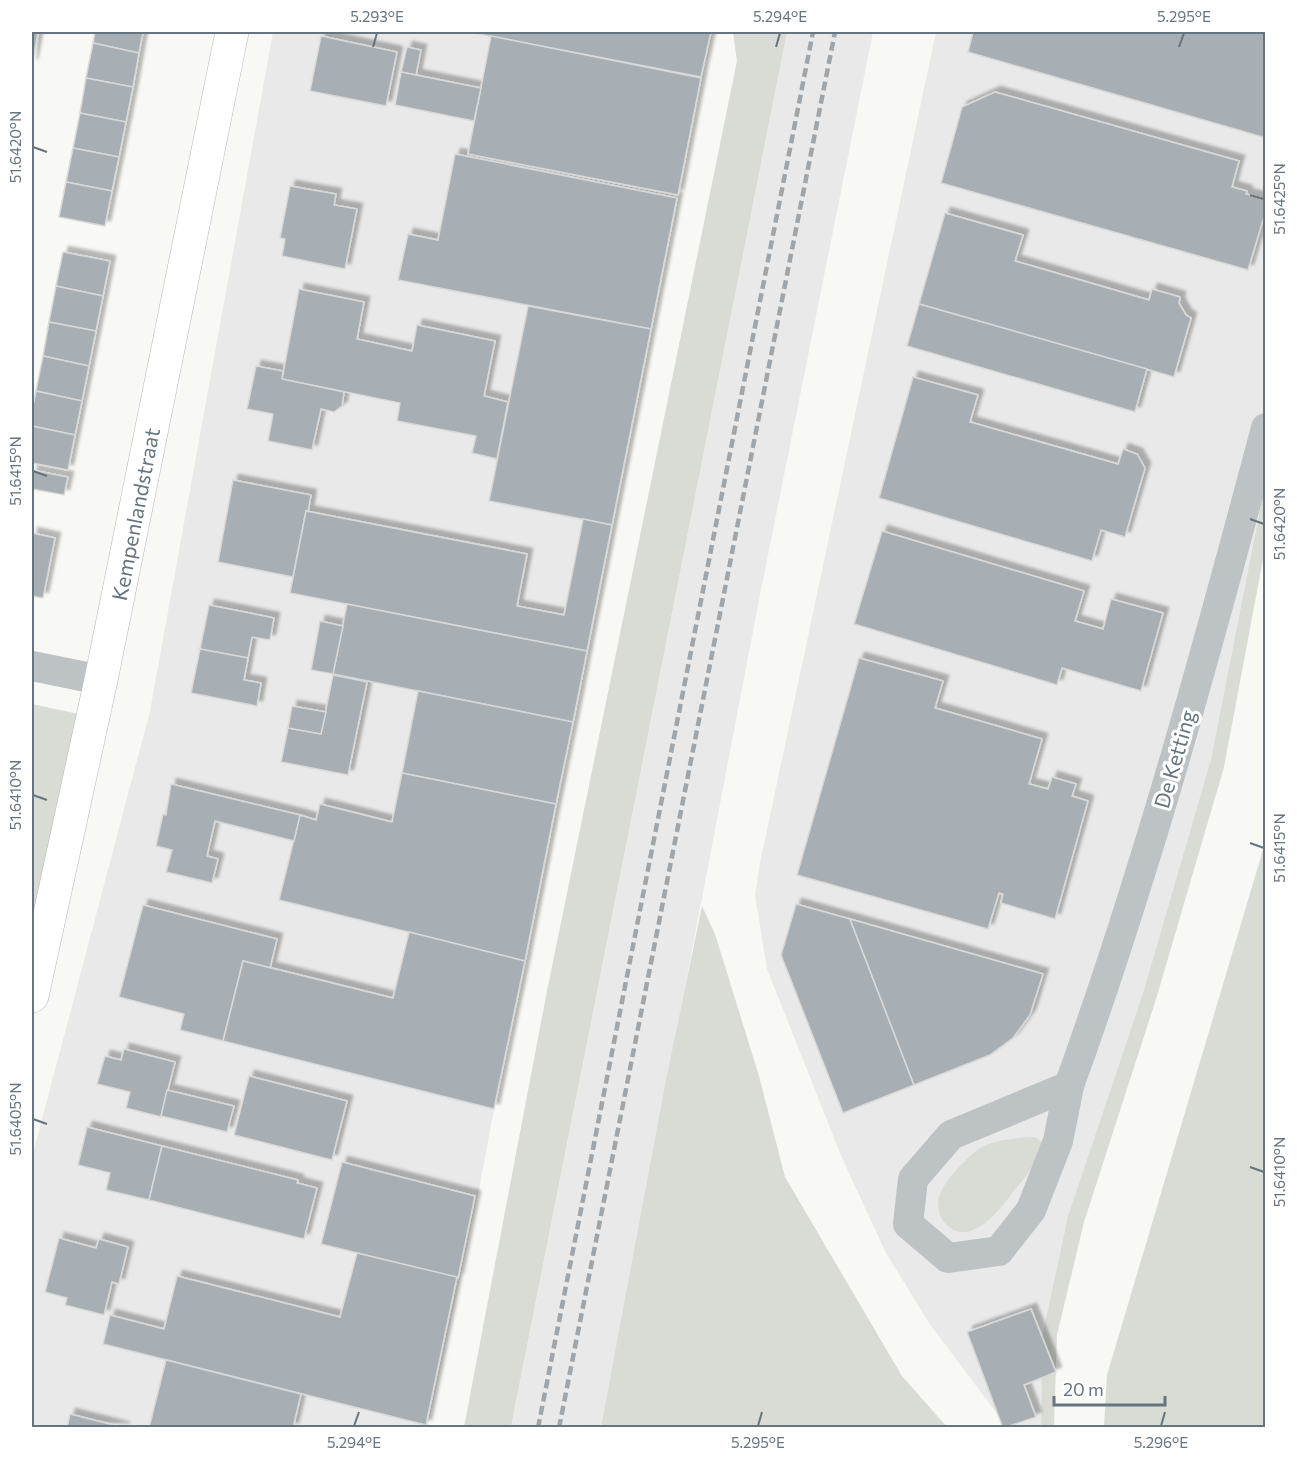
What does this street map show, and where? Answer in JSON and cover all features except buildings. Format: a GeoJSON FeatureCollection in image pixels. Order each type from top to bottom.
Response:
{"type":"FeatureCollection","features":[{"type":"Feature","properties":{"kind":"street","name":"Kempenlandstraat"},"geometry":{"type":"LineString","coordinates":[[32,996],[101,680],[232,32]]}},
{"type":"Feature","properties":{"kind":"street","name":"De Ketting"},"geometry":{"type":"LineString","coordinates":[[1070,1086],[951,1135],[913,1179],[908,1224],[948,1258],[999,1251],[1031,1210],[1058,1141],[1070,1086],[1133,900],[1178,751],[1266,428]]}},
{"type":"Feature","properties":{"kind":"street"},"geometry":{"type":"LineString","coordinates":[[32,666],[101,680]]}},
{"type":"Feature","properties":{"kind":"shaded area"},"geometry":{"type":"Polygon","coordinates":[[[273,32],[713,32],[606,505],[479,1190],[428,1427],[32,1428],[32,1157],[150,711],[273,32]]]}},
{"type":"Feature","properties":{"kind":"shaded area"},"geometry":{"type":"Polygon","coordinates":[[[733,32],[787,32],[511,1427],[464,1427],[546,996],[737,61],[733,32]]]}},
{"type":"Feature","properties":{"kind":"shaded area"},"geometry":{"type":"Polygon","coordinates":[[[787,32],[873,32],[758,605],[601,1427],[511,1428],[787,32]]]}},
{"type":"Feature","properties":{"kind":"shaded area"},"geometry":{"type":"Polygon","coordinates":[[[936,32],[1265,32],[1265,484],[1211,759],[1143,993],[1068,1216],[1042,1337],[1041,1427],[1008,1427],[1004,1423],[929,1323],[886,1253],[842,1158],[767,969],[755,895],[936,32]]]}},
{"type":"Feature","properties":{"kind":"shaded area"},"geometry":{"type":"Polygon","coordinates":[[[1265,484],[1265,549],[1224,767],[1157,996],[1084,1222],[1057,1335],[1054,1427],[1041,1428],[1042,1337],[1068,1216],[1143,993],[1211,759],[1265,484]]]}},
{"type":"Feature","properties":{"kind":"shaded area"},"geometry":{"type":"Polygon","coordinates":[[[32,704],[88,716],[32,931],[32,704]]]}},
{"type":"Feature","properties":{"kind":"shaded area"},"geometry":{"type":"Polygon","coordinates":[[[1265,843],[1265,1427],[1104,1427],[1107,1375],[1265,843]]]}},
{"type":"Feature","properties":{"kind":"shaded area"},"geometry":{"type":"Polygon","coordinates":[[[702,906],[715,934],[759,1076],[785,1177],[902,1376],[947,1427],[601,1427],[665,1085],[702,906]]]}},
{"type":"Feature","properties":{"kind":"shaded area"},"geometry":{"type":"Polygon","coordinates":[[[1035,1137],[1041,1141],[1039,1155],[1027,1175],[992,1217],[974,1230],[964,1232],[954,1230],[945,1223],[939,1211],[939,1197],[945,1184],[962,1164],[985,1145],[1035,1137]]]}},
{"type":"Feature","properties":{"kind":"railway"},"geometry":{"type":"LineString","coordinates":[[538,1428],[813,32]]}},
{"type":"Feature","properties":{"kind":"railway"},"geometry":{"type":"LineString","coordinates":[[559,1428],[835,32]]}}]}
